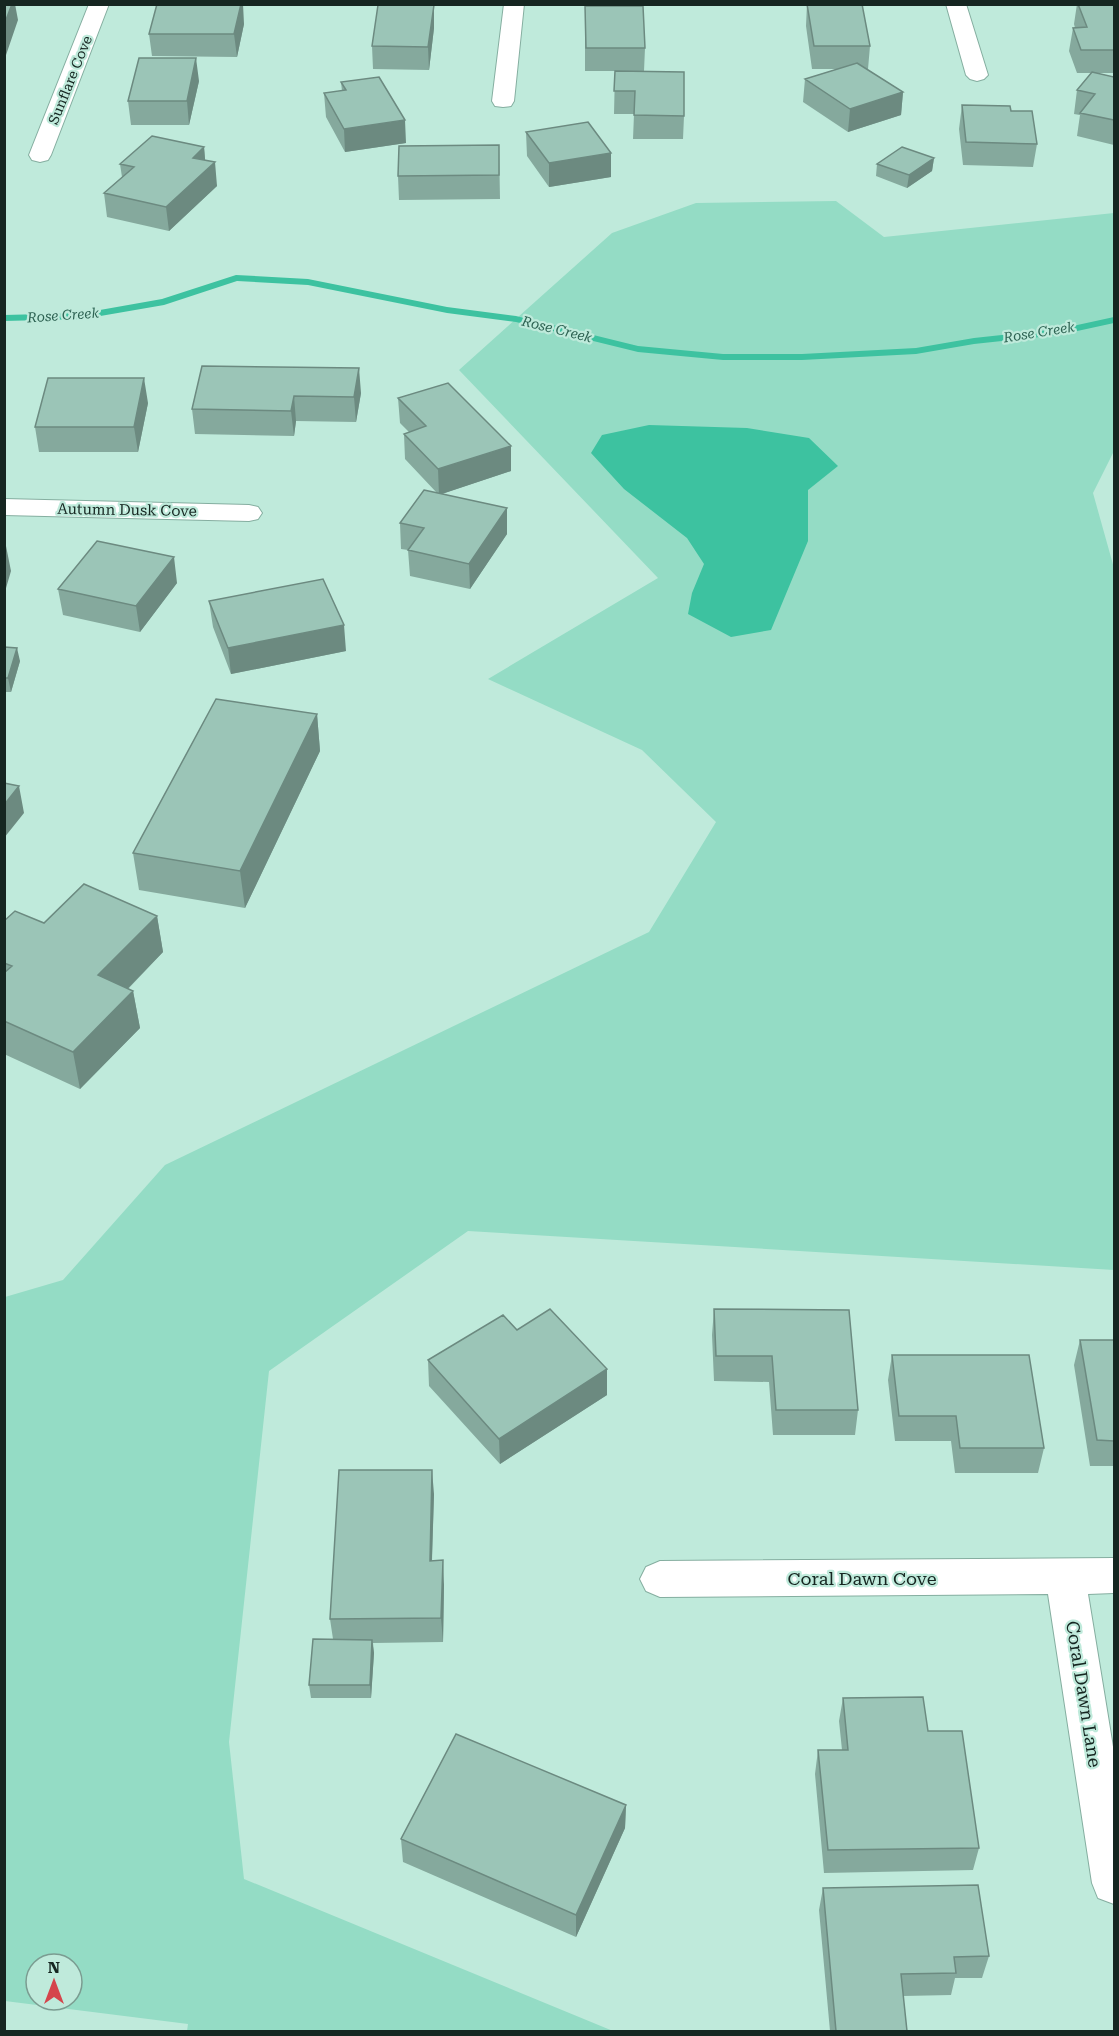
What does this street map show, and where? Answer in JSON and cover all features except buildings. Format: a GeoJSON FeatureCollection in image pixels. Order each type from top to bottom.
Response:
{"type":"FeatureCollection","features":[{"type":"Feature","properties":{"kind":"street","name":"Sunflare Cove"},"geometry":{"type":"LineString","coordinates":[[40,155],[99,4]]}},
{"type":"Feature","properties":{"kind":"street"},"geometry":{"type":"LineString","coordinates":[[503,101],[514,4]]}},
{"type":"Feature","properties":{"kind":"street"},"geometry":{"type":"LineString","coordinates":[[956,4],[977,75]]}},
{"type":"Feature","properties":{"kind":"street","name":"Autumn Dusk Cove"},"geometry":{"type":"LineString","coordinates":[[4,507],[249,513]]}},
{"type":"Feature","properties":{"kind":"street","name":"Coral Dawn Lane"},"geometry":{"type":"LineString","coordinates":[[1065,1576],[1114,1883]]}},
{"type":"Feature","properties":{"kind":"street","name":"Coral Dawn Cove"},"geometry":{"type":"LineString","coordinates":[[660,1579],[1114,1576]]}},
{"type":"Feature","properties":{"kind":"shaded area"},"geometry":{"type":"Polygon","coordinates":[[[836,201],[884,237],[1114,213],[1114,451],[1093,493],[1114,568],[1114,1270],[468,1231],[269,1371],[229,1742],[244,1879],[613,2031],[187,2031],[188,2024],[84,2011],[84,1952],[24,1952],[24,2003],[5,2001],[5,1297],[63,1280],[165,1165],[649,932],[716,822],[642,750],[488,679],[658,578],[459,370],[612,233],[696,203],[836,201]]]}},
{"type":"Feature","properties":{"kind":"shaded area"},"geometry":{"type":"Polygon","coordinates":[[[649,425],[747,428],[809,438],[838,466],[808,490],[808,541],[771,630],[731,637],[688,614],[692,593],[704,564],[687,538],[624,489],[591,453],[602,435],[649,425]]]}},
{"type":"Feature","properties":{"kind":"waterway","name":"Rose Creek"},"geometry":{"type":"LineString","coordinates":[[4,318],[83,316],[164,302],[236,278],[308,282],[447,310],[516,319],[638,349],[723,357],[802,357],[916,351],[974,341],[1059,332],[1114,320]]}}]}
